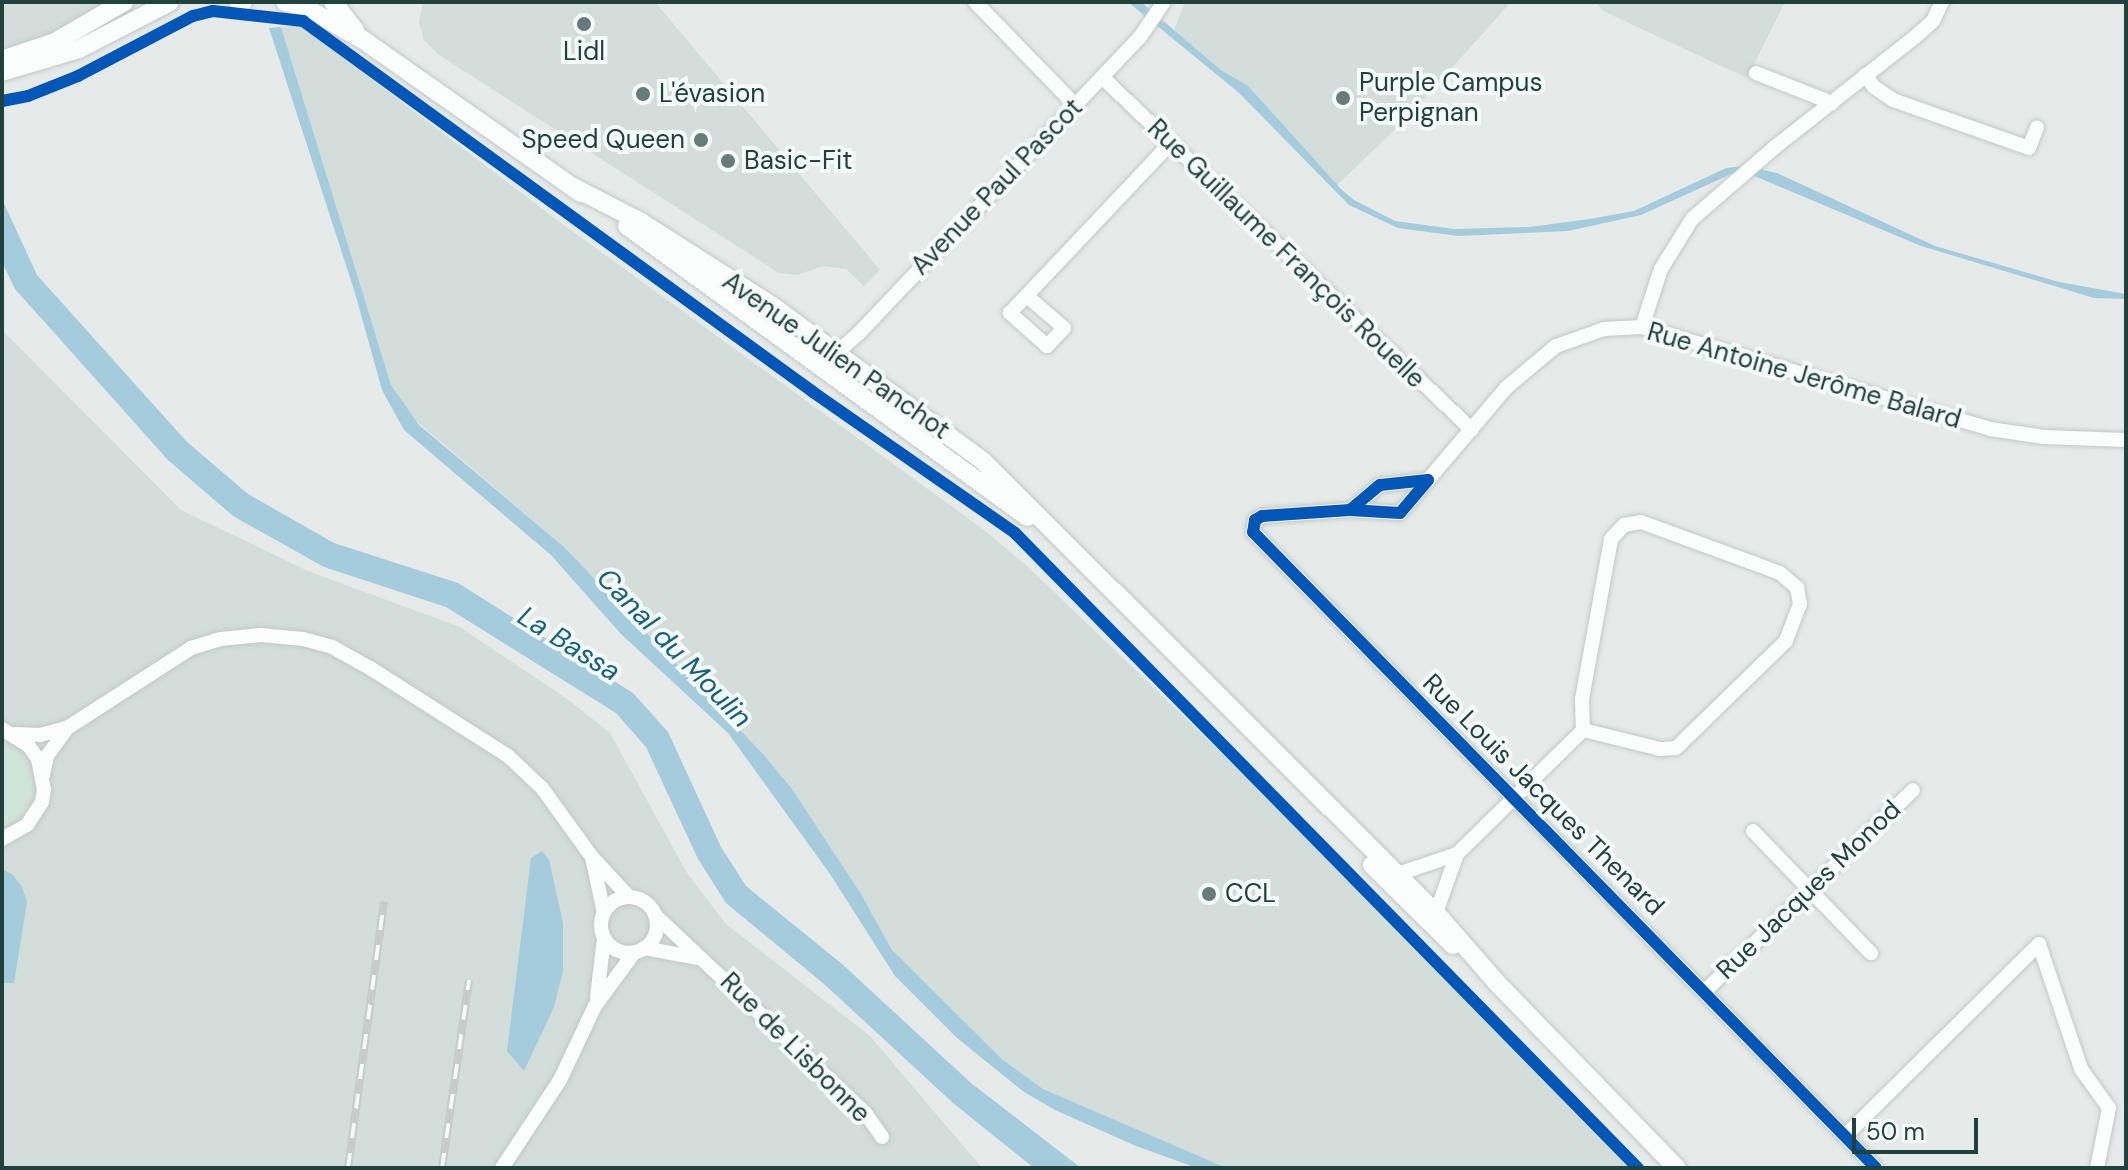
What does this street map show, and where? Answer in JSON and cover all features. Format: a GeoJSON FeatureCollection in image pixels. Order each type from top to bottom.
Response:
{"type":"FeatureCollection","features":[{"type":"Feature","properties":{"kind":"main road"},"geometry":{"type":"LineString","coordinates":[[2,60],[55,42],[124,2]]}},
{"type":"Feature","properties":{"kind":"main road"},"geometry":{"type":"LineString","coordinates":[[2,72],[79,49],[170,2]]}},
{"type":"Feature","properties":{"kind":"main road","name":"Avenue Julien Panchot"},"geometry":{"type":"LineString","coordinates":[[285,2],[306,8],[362,39],[822,366],[1075,556]]}},
{"type":"Feature","properties":{"kind":"main road","name":"Avenue Julien Panchot"},"geometry":{"type":"LineString","coordinates":[[333,2],[362,39]]}},
{"type":"Feature","properties":{"kind":"main road","name":"Avenue Julien Panchot"},"geometry":{"type":"LineString","coordinates":[[573,187],[641,222],[774,307],[983,461],[1075,556],[1398,874],[1497,983],[1677,1168]]}},
{"type":"Feature","properties":{"kind":"main road","name":"Avenue Julien Panchot"},"geometry":{"type":"LineString","coordinates":[[1321,799],[1370,864],[1429,925],[1497,983]]}},
{"type":"Feature","properties":{"kind":"street"},"geometry":{"type":"LineString","coordinates":[[975,2],[1075,105]]}},
{"type":"Feature","properties":{"kind":"street","name":"Avenue Paul Pascot"},"geometry":{"type":"LineString","coordinates":[[822,366],[1140,37],[1164,2]]}},
{"type":"Feature","properties":{"kind":"street"},"geometry":{"type":"LineString","coordinates":[[1642,327],[1661,269],[1692,219],[1933,21],[1942,2]]}},
{"type":"Feature","properties":{"kind":"street"},"geometry":{"type":"LineString","coordinates":[[1756,73],[1832,103]]}},
{"type":"Feature","properties":{"kind":"street"},"geometry":{"type":"LineString","coordinates":[[1865,75],[1874,87],[1893,100],[2029,148],[2037,127]]}},
{"type":"Feature","properties":{"kind":"street","name":"Rue Guillaume François Rouelle"},"geometry":{"type":"LineString","coordinates":[[1102,77],[1472,430]]}},
{"type":"Feature","properties":{"kind":"street"},"geometry":{"type":"LineString","coordinates":[[1027,296],[1170,144]]}},
{"type":"Feature","properties":{"kind":"street","name":"Rue Antoine Jerôme Balard"},"geometry":{"type":"LineString","coordinates":[[1472,430],[1507,387],[1556,346],[1604,329],[1642,327],[1990,429],[2044,437],[2126,440]]}},
{"type":"Feature","properties":{"kind":"street","name":"Rue Louis Jacques Thenard"},"geometry":{"type":"LineString","coordinates":[[1472,430],[1400,513],[1350,510],[1262,516],[1255,520],[1253,532],[1876,1168]]}},
{"type":"Feature","properties":{"kind":"street"},"geometry":{"type":"LineString","coordinates":[[1350,510],[1380,485],[1428,480]]}},
{"type":"Feature","properties":{"kind":"street"},"geometry":{"type":"LineString","coordinates":[[1436,913],[1457,854],[1583,730],[1582,699],[1611,539],[1624,525],[1641,522],[1699,543],[1780,573],[1797,588],[1800,604],[1786,641],[1676,748],[1660,749],[1583,730]]}},
{"type":"Feature","properties":{"kind":"street"},"geometry":{"type":"LineString","coordinates":[[9,732],[40,735],[67,728],[191,648],[221,639],[261,635],[303,639],[332,647],[508,756],[563,813],[592,857],[629,897],[644,902],[655,915],[656,934],[639,950],[595,1006],[560,1080],[506,1165]]}},
{"type":"Feature","properties":{"kind":"street"},"geometry":{"type":"LineString","coordinates":[[2,839],[17,834],[36,814],[42,802],[47,756],[67,728]]}},
{"type":"Feature","properties":{"kind":"street"},"geometry":{"type":"LineString","coordinates":[[9,732],[28,745],[43,775]]}},
{"type":"Feature","properties":{"kind":"street","name":"Rue Jacques Monod"},"geometry":{"type":"LineString","coordinates":[[1705,991],[1913,790]]}},
{"type":"Feature","properties":{"kind":"street"},"geometry":{"type":"LineString","coordinates":[[1753,831],[1871,953]]}},
{"type":"Feature","properties":{"kind":"street"},"geometry":{"type":"LineString","coordinates":[[1398,874],[1457,854]]}},
{"type":"Feature","properties":{"kind":"street"},"geometry":{"type":"LineString","coordinates":[[592,857],[604,913],[604,938],[595,1006]]}},
{"type":"Feature","properties":{"kind":"street"},"geometry":{"type":"LineString","coordinates":[[604,913],[614,901],[629,897]]}},
{"type":"Feature","properties":{"kind":"street","name":"Rue de Lisbonne"},"geometry":{"type":"LineString","coordinates":[[655,915],[866,1114],[882,1137]]}},
{"type":"Feature","properties":{"kind":"street"},"geometry":{"type":"LineString","coordinates":[[604,938],[617,950],[685,953],[706,960]]}},
{"type":"Feature","properties":{"kind":"street"},"geometry":{"type":"LineString","coordinates":[[1845,1136],[2039,944],[2081,1069],[2109,1108],[2097,1168]]}},
{"type":"Feature","properties":{"kind":"shaded area"},"geometry":{"type":"Polygon","coordinates":[[[2,2],[111,2],[65,29],[2,52],[2,2]]]}},
{"type":"Feature","properties":{"kind":"shaded area"},"geometry":{"type":"Polygon","coordinates":[[[423,2],[655,2],[880,270],[864,286],[846,269],[823,266],[797,275],[779,273],[439,55],[424,40],[419,22],[423,2]]]}},
{"type":"Feature","properties":{"kind":"shaded area","name":"Purple Campus Perpignan"},"geometry":{"type":"Polygon","coordinates":[[[1185,2],[1511,2],[1407,118],[1337,185],[1241,82],[1221,70],[1174,30],[1185,2]]]}},
{"type":"Feature","properties":{"kind":"shaded area"},"geometry":{"type":"Polygon","coordinates":[[[1596,2],[1785,2],[1747,78],[1603,11],[1596,2]]]}},
{"type":"Feature","properties":{"kind":"shaded area"},"geometry":{"type":"Polygon","coordinates":[[[300,25],[557,220],[980,527],[1027,566],[1256,786],[1631,1168],[1227,1168],[1043,1089],[1003,1060],[892,950],[861,894],[792,789],[763,754],[564,547],[413,418],[391,385],[281,27],[300,25]]]}},
{"type":"Feature","properties":{"kind":"shaded area"},"geometry":{"type":"Polygon","coordinates":[[[2,330],[181,510],[308,571],[460,627],[570,701],[610,733],[687,873],[726,924],[870,1036],[982,1168],[2,1168],[2,330]]]}},
{"type":"Feature","properties":{"kind":"green space"},"geometry":{"type":"Polygon","coordinates":[[[2,741],[20,753],[32,779],[31,796],[25,811],[2,828],[2,741]]]}},
{"type":"Feature","properties":{"kind":"water"},"geometry":{"type":"Polygon","coordinates":[[[1128,2],[1141,2],[1221,70],[1248,86],[1341,189],[1354,200],[1395,221],[1454,229],[1530,227],[1589,219],[1634,211],[1726,168],[1745,166],[1777,173],[1935,246],[2059,282],[2126,294],[2126,299],[2094,298],[1921,246],[1740,170],[1641,215],[1568,231],[1458,236],[1398,228],[1349,205],[1238,92],[1128,2]]]}},
{"type":"Feature","properties":{"kind":"water"},"geometry":{"type":"Polygon","coordinates":[[[281,27],[391,385],[419,425],[564,547],[763,754],[792,789],[861,894],[892,950],[1003,1060],[1043,1089],[1227,1168],[1197,1168],[1136,1146],[1055,1110],[1024,1092],[957,1038],[895,976],[830,874],[728,733],[621,634],[551,555],[404,430],[382,390],[355,293],[269,28],[281,27]]]}},
{"type":"Feature","properties":{"kind":"water"},"geometry":{"type":"Polygon","coordinates":[[[2,199],[37,275],[186,441],[248,494],[334,543],[458,583],[633,693],[668,732],[721,847],[746,886],[842,964],[971,1083],[1081,1168],[1034,1168],[953,1103],[824,984],[726,903],[698,859],[646,747],[616,713],[446,607],[324,567],[233,516],[168,460],[15,289],[2,262],[2,199]]]}},
{"type":"Feature","properties":{"kind":"water"},"geometry":{"type":"Polygon","coordinates":[[[542,851],[549,860],[563,923],[563,971],[554,1007],[524,1071],[507,1051],[531,858],[542,851]]]}},
{"type":"Feature","properties":{"kind":"water"},"geometry":{"type":"Polygon","coordinates":[[[2,869],[12,874],[22,887],[27,902],[14,983],[4,983],[2,976],[2,869]]]}},
{"type":"Feature","properties":{"kind":"railway"},"geometry":{"type":"LineString","coordinates":[[348,1168],[384,901]]}},
{"type":"Feature","properties":{"kind":"railway"},"geometry":{"type":"LineString","coordinates":[[442,1168],[469,980]]}},
{"type":"Feature","properties":{"kind":"cycle path"},"geometry":{"type":"LineString","coordinates":[[2,101],[28,96],[78,76],[193,16],[213,11],[303,21],[813,392],[1015,533],[1638,1168]]}},
{"type":"Feature","properties":{"kind":"cycle path"},"geometry":{"type":"LineString","coordinates":[[1350,510],[1380,485],[1428,480],[1400,513],[1350,510],[1262,516],[1255,520],[1253,532],[1876,1168]]}},
{"type":"Feature","properties":{"kind":"place","name":"Lidl"},"geometry":{"type":"Point","coordinates":[584,24]}},
{"type":"Feature","properties":{"kind":"place","name":"L'évasion"},"geometry":{"type":"Point","coordinates":[643,94]}},
{"type":"Feature","properties":{"kind":"place","name":"Purple Campus Perpignan"},"geometry":{"type":"Point","coordinates":[1343,98]}},
{"type":"Feature","properties":{"kind":"place","name":"Speed Queen"},"geometry":{"type":"Point","coordinates":[701,140]}},
{"type":"Feature","properties":{"kind":"place","name":"Basic-Fit"},"geometry":{"type":"Point","coordinates":[728,161]}},
{"type":"Feature","properties":{"kind":"place","name":"CCL"},"geometry":{"type":"Point","coordinates":[1209,894]}},
{"type":"Feature","properties":{"kind":"water label","name":"La Bassa"},"geometry":{"type":"Point","coordinates":[569,644]}},
{"type":"Feature","properties":{"kind":"water label","name":"Canal du Moulin"},"geometry":{"type":"Point","coordinates":[674,648]}}]}
